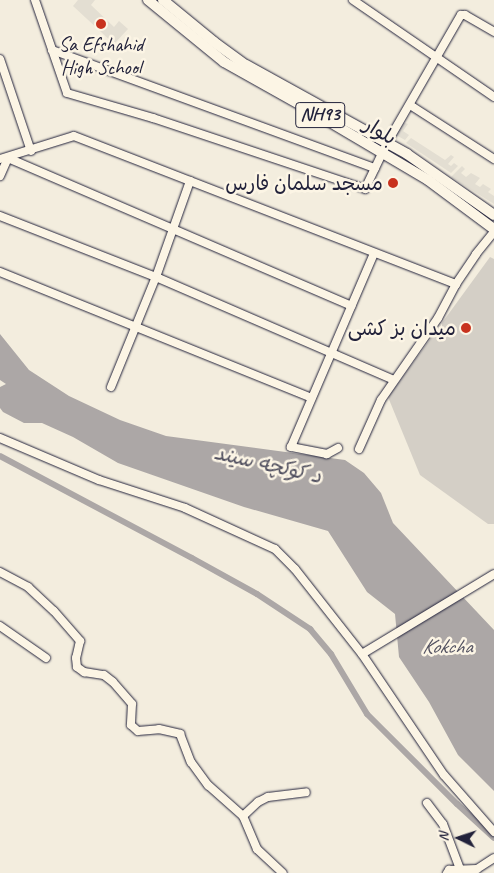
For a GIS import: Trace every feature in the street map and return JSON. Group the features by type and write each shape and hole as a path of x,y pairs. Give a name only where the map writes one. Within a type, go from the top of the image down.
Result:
{"main road":[{"name":"بلوار","path":"148,0 224,62 446,180 494,215"},
{"name":"بلوار","path":"163,0 214,42 246,65 384,148 494,230"}],"street":[{"path":"35,0 67,93 153,118 365,189 384,148 461,15 465,15 494,32"},
{"path":"353,0 494,97"},
{"path":"52,50 375,168"},
{"path":"0,59 31,151"},
{"path":"410,104 494,159"},
{"path":"4,158 74,136 456,284"},
{"path":"0,176 4,158"},
{"path":"4,158 174,228 352,306"},
{"path":"111,387 156,277 190,181"},
{"path":"0,216 156,277 394,380"},
{"path":"359,450 381,400 438,318 456,284 494,230"},
{"path":"338,448 327,454 291,447 374,253"},
{"path":"0,272 312,398"},
{"path":"0,438 99,480 185,508 275,548 295,569 362,654 444,775 494,832"},
{"path":"0,572 28,587 54,611 80,641 76,658 77,667 84,672 104,675 114,682 132,704 131,725 138,731 159,729 180,734 191,762 208,785 243,816 257,849 283,873"},
{"path":"362,654 494,574"},
{"path":"0,626 46,658"},
{"path":"243,816 258,802 268,797 306,792"},
{"path":"427,803 443,824 460,869"},
{"path":"447,873 449,870 460,869 477,871 494,858"}],"shaded area":[{"name":"Sa Efshahid High School","path":"78,0 95,0 91,5 114,27 119,21 128,29 114,44 73,6"},
{"path":"403,122 408,124 403,131 409,135 405,140 394,134"},
{"path":"411,138 445,160 451,155 454,157 448,164 451,166 454,163 458,166 451,173 406,143"},
{"path":"462,166 465,169 461,173 466,177 471,173 480,178 475,184 480,187 483,184 491,189 488,192 494,196 494,204 451,177"},
{"name":"میدان بز کشی","path":"490,257 494,259 494,524 488,524 420,475 388,397"}],"water":[{"name":"Kokcha","path":"0,334 29,370 69,396 120,420 166,436 345,460 364,473 381,493 393,523 494,630 494,791 458,755 429,702 399,657 395,614 367,592 328,531 244,507 118,463 73,437 42,423 24,423 3,412 0,408 0,387 6,384 0,380"}],"waterway":[{"path":"0,456 257,594 310,629 331,654 367,714 457,804 494,838"}],"place":[{"name":"Sa Efshahid High School","path":"101,24"},
{"name":"مسجد سلمان فارس","path":"393,183"},
{"name":"میدان بز کشی","path":"466,328"}],"water label":[{"name":"د کوکچه سیند","path":"268,464"}]}
